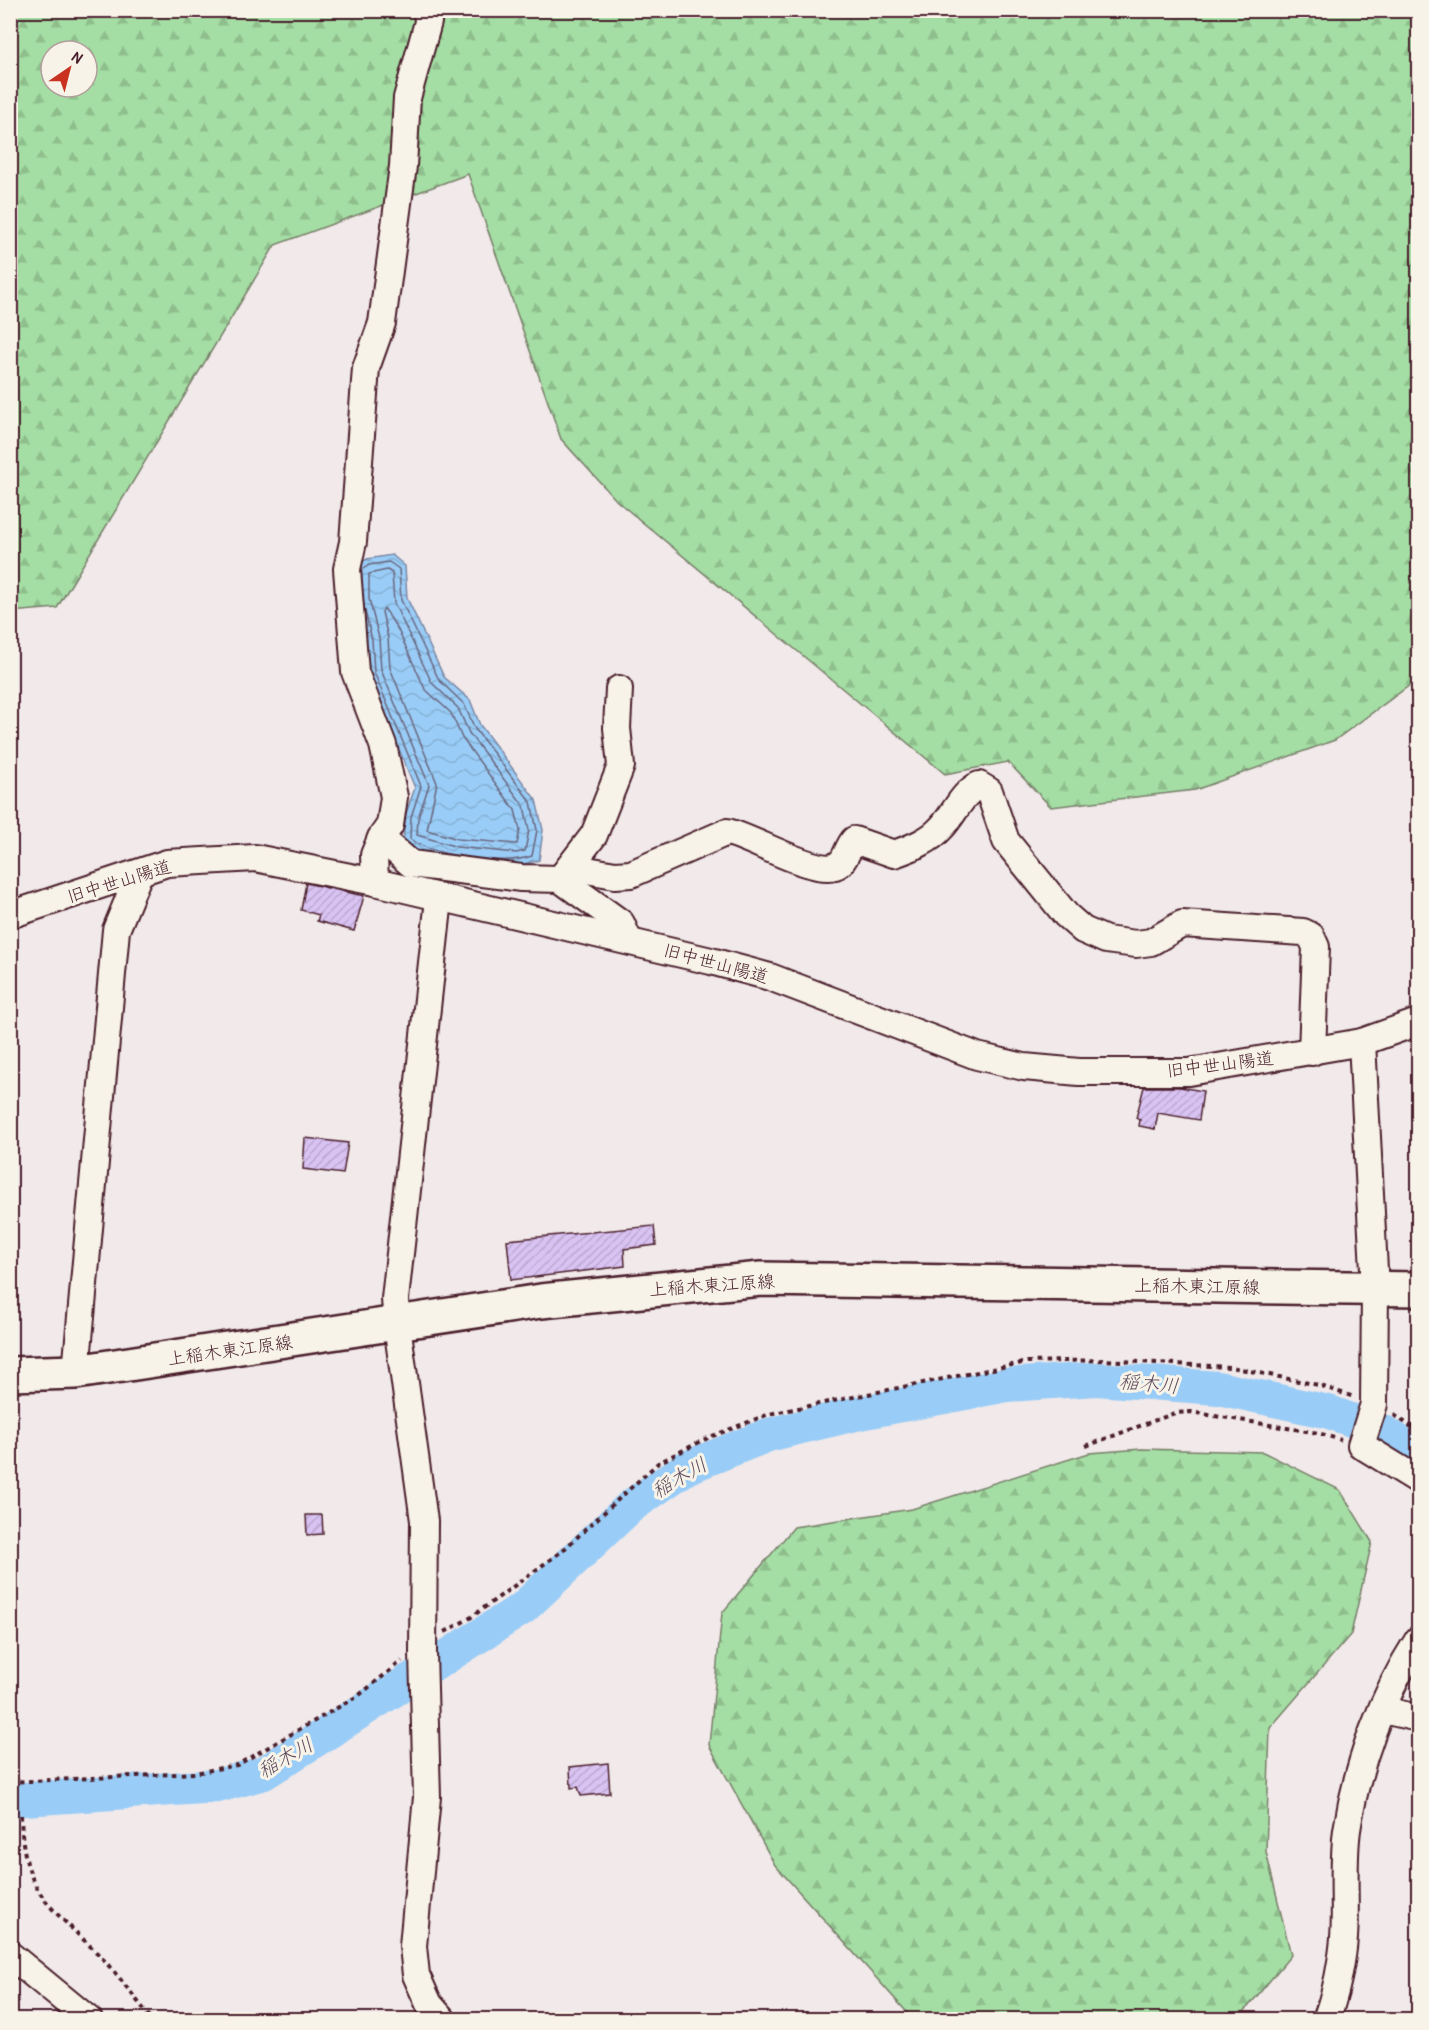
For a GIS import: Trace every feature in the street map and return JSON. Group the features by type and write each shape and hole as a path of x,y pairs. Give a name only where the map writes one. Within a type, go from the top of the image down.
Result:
{"main road":[{"name":"上稲木東江原線","path":"10,1374 76,1372 397,1325 541,1301 761,1279 1419,1289"}],"street":[{"path":"375,882 374,855 381,838 390,825 394,796 382,745 356,672 347,569 353,542 366,368 382,323 403,166 407,98 428,22 427,10"},
{"path":"565,873 594,835 621,766 617,728 619,688"},
{"path":"443,2019 429,2004 416,1975 413,1946 427,1797 423,1649 424,1521 395,1299 448,900 463,891 521,878 565,873 631,874 727,832 801,861 831,868 839,864 854,840 894,854 918,844 941,828 970,789 979,785 989,791 1006,841 1066,915 1083,930 1106,940 1136,944 1151,942 1182,924 1303,932 1311,936 1316,947 1311,1052"},
{"path":"381,838 411,864 521,878"},
{"name":"旧中世山陽道","path":"10,915 167,863 255,858 375,882 628,939 770,977 977,1056 1024,1067 1079,1071 1189,1072 1362,1042 1419,1022"},
{"path":"565,873 621,923 628,939"},
{"path":"76,1372 116,930 139,874"},
{"path":"1362,1042 1375,1289 1373,1406 1361,1443 1419,1480"},
{"path":"1326,2019 1342,1961 1347,1832 1358,1779 1400,1668 1419,1640"},
{"path":"1383,1710 1419,1718"},
{"path":"10,1954 89,2019"}],"path":[{"path":"10,1782 195,1773 237,1765 358,1696 470,1618 562,1551 658,1463 710,1437 769,1414 1027,1362 1104,1360 1231,1367 1318,1385 1373,1406 1419,1431"},
{"path":"1086,1446 1175,1413 1191,1412 1318,1433 1361,1443"},
{"path":"21,1815 22,1849 28,1872 43,1899 62,1922 100,1957 152,2019"}],"green space":[{"path":"11,11 1418,11 1418,679 1335,740 1195,790 1051,807 1008,762 945,774 617,501 561,439 468,174 275,245 57,608 11,612"},
{"path":"1142,1449 1263,1452 1340,1490 1372,1542 1351,1634 1270,1728 1266,1852 1291,1955 1238,2019 913,2019 775,1865 709,1745 722,1613 794,1527 912,1509 1089,1453"}],"water":[{"path":"392,555 405,566 407,598 444,677 470,700 480,725 536,800 543,830 539,860 507,865 469,864 432,856 403,842 405,816 415,788 368,674 366,641 356,600 355,566 367,559"}],"building":[{"path":"306,883 364,896 354,931 317,921 319,915 301,910"},
{"path":"1144,1087 1180,1087 1203,1091 1199,1120 1158,1113 1155,1129 1139,1126 1140,1120 1136,1118"},
{"path":"305,1138 348,1143 343,1174 303,1169"},
{"path":"654,1226 656,1245 624,1249 625,1266 511,1280 507,1240"},
{"path":"306,1515 322,1515 323,1534 307,1535"},
{"path":"608,1763 610,1793 581,1796 578,1787 571,1788 570,1767"}],"waterway":[{"name":"稲木川","path":"10,1800 217,1786 264,1773 523,1608 631,1506 686,1468 768,1435 860,1413 1007,1385 1096,1379 1218,1388 1329,1412 1382,1431 1418,1453"}]}
